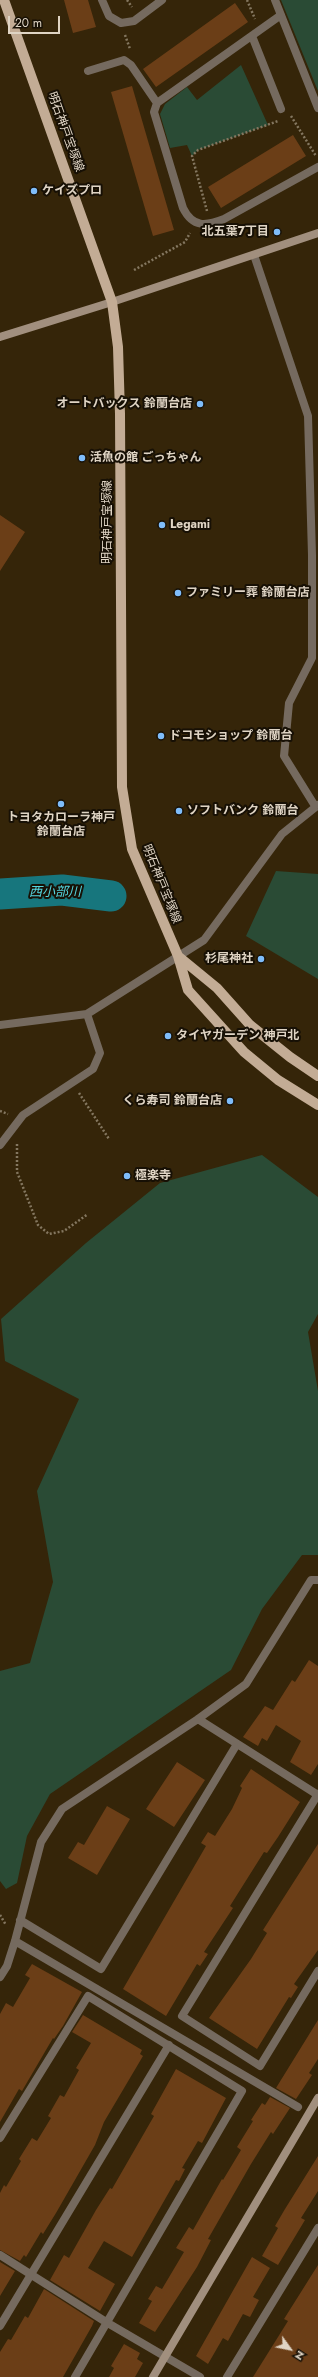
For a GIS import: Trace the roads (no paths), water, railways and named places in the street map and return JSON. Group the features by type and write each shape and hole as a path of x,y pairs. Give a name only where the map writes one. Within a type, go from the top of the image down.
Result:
{"main road":[{"name":"明石神戸宝塚線","path":"4,0 112,302 118,348 120,414 122,787 132,850 178,956 188,990 244,1052 278,1080 318,1105"},
{"name":"明石神戸宝塚線","path":"178,956 217,988 250,1025 290,1057 318,1076"}],"street":[{"path":"102,0 109,16 121,23 134,21 162,0"},
{"path":"275,0 318,108"},
{"path":"281,15 157,103 154,112 183,208 187,216 196,224 211,224 224,219 318,167"},
{"path":"252,36 281,109"},
{"path":"88,71 124,60 131,65 157,103"},
{"path":"0,337 112,302 318,233"},
{"path":"0,1026 87,1014 204,940 282,834 317,806 284,756 289,703 312,658 315,555 308,416 254,255"},
{"path":"0,1145 23,1115 93,1069 100,1053 87,1014"},
{"path":"0,1977 7,1966 15,1941 41,1842 62,1809 198,1719 246,1684 311,1580 318,1580"},
{"path":"198,1719 318,1794 182,2016 260,2066 318,1971"},
{"path":"20,1920 101,1969 237,1744"},
{"path":"15,1941 298,2106"},
{"path":"0,2138 88,1996 242,2091 75,2377"},
{"path":"0,2326 169,2045"},
{"path":"153,2377 318,2098"},
{"path":"227,2377 318,2228"},
{"path":"0,2255 106,2322 200,2377"}],"waterway":[{"name":"西小部川","path":"0,894 62,890 111,896"}],"place":[{"name":"ケイズプロ","path":"34,191"},
{"name":"北五葉7丁目","path":"277,232"},
{"name":"オートバックス 鈴蘭台店","path":"200,404"},
{"name":"活魚の館 ごっちゃん","path":"82,458"},
{"name":"Legami","path":"162,525"},
{"name":"ファミリー葬 鈴蘭台店","path":"178,593"},
{"name":"ドコモショップ 鈴蘭台","path":"161,736"},
{"name":"トヨタカローラ神戸 鈴蘭台店","path":"61,804"},
{"name":"ソフトバンク 鈴蘭台","path":"179,811"},
{"name":"杉尾神社","path":"261,959"},
{"name":"タイヤガーデン 神戸北","path":"168,1036"},
{"name":"くら寿司 鈴蘭台店","path":"230,1101"},
{"name":"極楽寺","path":"127,1176"}]}
